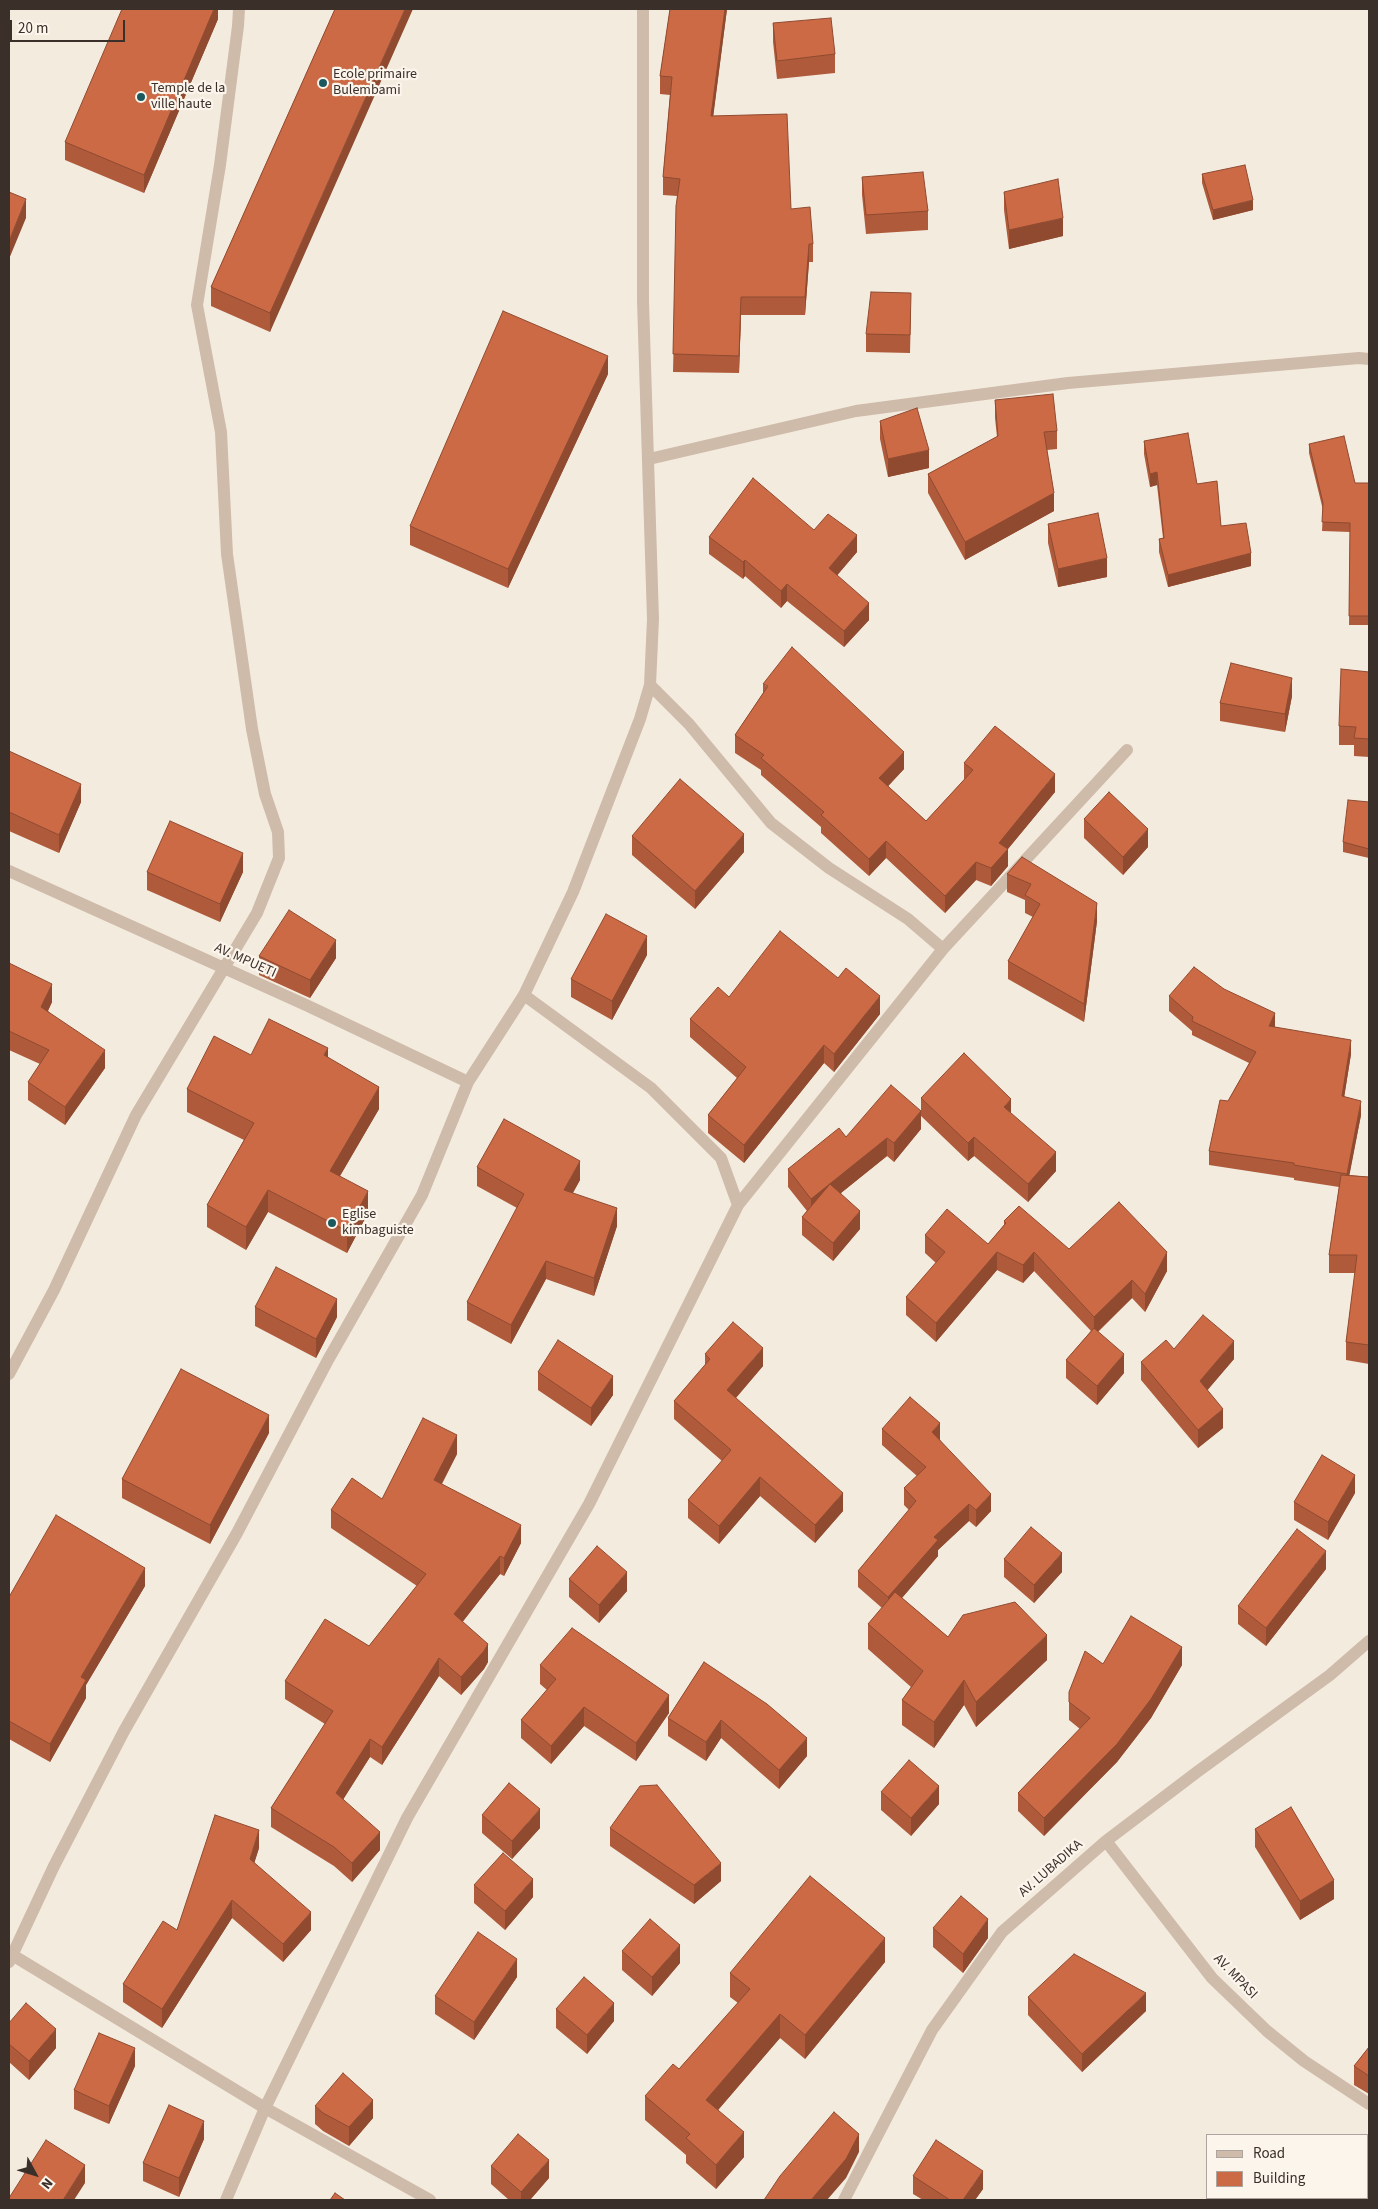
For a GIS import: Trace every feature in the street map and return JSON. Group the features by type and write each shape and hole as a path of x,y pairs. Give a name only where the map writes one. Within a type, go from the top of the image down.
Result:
{"street":[{"path":"9,1374 54,1290 136,1115 256,913 279,858 278,832 265,794 252,728 227,554 221,432 196,305 220,165 239,9"},
{"path":"430,2200 265,2108 10,1957 54,1866 124,1731 237,1533 328,1360 422,1195 468,1082 524,995 573,892 640,719 650,685 653,619 643,301 643,9"},
{"path":"649,459 856,411 1068,383 1359,358 1369,359"},
{"path":"650,685 689,724 772,823 829,868 908,919 943,949"},
{"path":"226,2200 265,2108 407,1818 589,1504 738,1205 943,949 1127,750"},
{"name":"AV. MPUETI","path":"9,871 306,1005 468,1082"},
{"path":"524,995 651,1088 721,1158 738,1205"},
{"name":"AV. LUBADIKA","path":"844,2200 932,2030 1002,1932 1106,1841 1330,1675 1369,1641"},
{"name":"AV. MPASI","path":"1106,1841 1212,1978 1267,2031 1304,2061 1369,2104"}],"building":[{"path":"122,9 214,9 144,175 65,142"},
{"path":"335,9 405,9 270,313 211,287"},
{"path":"670,9 725,9 711,116 787,114 791,209 810,207 813,244 809,244 805,297 741,297 739,356 673,354 676,206 680,179 663,177 672,77 660,76"},
{"path":"831,18 835,54 777,61 773,23"},
{"path":"1245,165 1253,200 1213,210 1202,174"},
{"path":"923,172 928,211 866,215 862,177"},
{"path":"1058,179 1063,218 1009,230 1004,192"},
{"path":"9,192 26,199 9,241"},
{"path":"871,292 911,293 910,335 866,334"},
{"path":"503,311 608,356 508,569 410,526"},
{"path":"1053,394 1057,431 1044,432 1054,493 965,542 928,474 998,436 995,400"},
{"path":"917,408 929,450 888,459 880,421"},
{"path":"1188,433 1197,484 1217,481 1221,526 1246,523 1251,553 1168,575 1159,539 1164,538 1157,472 1150,474 1144,441"},
{"path":"1344,436 1355,483 1369,483 1369,616 1349,616 1350,523 1322,522 1323,503 1309,444"},
{"path":"753,478 814,530 828,514 857,535 829,568 869,603 844,631 787,584 781,591 745,560 743,562 709,537"},
{"path":"1098,513 1107,558 1058,569 1048,524"},
{"path":"792,647 904,752 879,778 926,821 973,770 964,763 995,726 1055,774 999,843 1008,849 991,868 976,862 945,896 886,841 869,859 821,815 824,812 761,758 764,755 735,735 768,686 763,684"},
{"path":"1231,663 1292,678 1285,714 1220,703"},
{"path":"1341,669 1369,672 1369,739 1354,738 1356,727 1339,726"},
{"path":"9,751 81,784 59,835 9,812"},
{"path":"680,779 744,834 695,891 632,836"},
{"path":"1109,792 1148,829 1123,857 1084,819"},
{"path":"1348,800 1369,802 1369,849 1343,842"},
{"path":"170,821 243,853 220,904 147,872"},
{"path":"1022,857 1097,903 1084,1004 1008,961 1040,904 1025,895 1031,884 1007,874"},
{"path":"289,910 336,940 310,980 259,956"},
{"path":"606,914 647,936 612,1001 571,979"},
{"path":"780,931 838,978 846,968 880,996 834,1054 824,1045 744,1145 708,1115 746,1067 690,1019 718,987 729,997"},
{"path":"9,963 52,984 41,1007 105,1050 65,1107 28,1082 49,1050 9,1031"},
{"path":"1194,967 1224,989 1275,1013 1269,1026 1351,1040 1342,1096 1361,1101 1347,1174 1294,1165 1294,1163 1209,1151 1220,1100 1228,1101 1256,1052 1192,1021 1193,1017 1169,996"},
{"path":"269,1019 328,1048 324,1055 379,1087 330,1171 368,1191 347,1231 268,1190 246,1227 207,1205 254,1123 187,1089 214,1036 251,1055"},
{"path":"964,1053 1011,1099 1004,1107 1056,1152 1028,1184 974,1137 968,1143 921,1098"},
{"path":"891,1085 921,1111 894,1143 887,1138 811,1199 788,1169 839,1128 846,1137"},
{"path":"504,1119 580,1161 564,1190 617,1208 594,1278 546,1261 511,1325 467,1302 524,1194 477,1167"},
{"path":"1341,1175 1369,1177 1369,1345 1346,1342 1357,1255 1329,1255"},
{"path":"830,1184 860,1211 833,1243 802,1217"},
{"path":"1119,1202 1167,1252 1145,1294 1132,1280 1094,1317 1034,1252 1023,1265 997,1252 936,1323 906,1297 945,1252 925,1235 947,1209 988,1244 1006,1223 1004,1221 1019,1206 1069,1249"},
{"path":"276,1267 337,1299 316,1339 255,1307"},
{"path":"1203,1315 1234,1341 1200,1381 1223,1409 1198,1430 1141,1362 1166,1340 1174,1349"},
{"path":"733,1322 763,1348 727,1390 843,1493 815,1525 760,1477 719,1526 688,1500 731,1450 674,1401 710,1359 705,1354"},
{"path":"1094,1328 1124,1354 1097,1386 1066,1360"},
{"path":"558,1340 613,1376 591,1408 538,1372"},
{"path":"181,1369 269,1415 210,1525 122,1479"},
{"path":"910,1397 940,1423 932,1432 991,1494 976,1510 969,1504 934,1537 938,1540 888,1597 858,1571 916,1501 904,1488 926,1467 882,1429"},
{"path":"423,1418 457,1435 434,1480 521,1525 504,1558 500,1556 454,1614 488,1644 484,1651 461,1677 439,1658 382,1747 370,1739 336,1793 380,1832 352,1863 334,1847 271,1808 333,1711 285,1681 325,1619 369,1646 426,1574 331,1510 352,1478 382,1499"},
{"path":"1322,1455 1355,1475 1328,1522 1294,1502"},
{"path":"56,1515 145,1568 81,1677 86,1680 50,1744 9,1721 9,1597"},
{"path":"1031,1527 1062,1553 1034,1585 1004,1559"},
{"path":"1297,1529 1326,1551 1266,1628 1238,1606"},
{"path":"597,1546 627,1572 599,1605 569,1579"},
{"path":"895,1592 948,1637 963,1615 1015,1602 1047,1635 976,1702 964,1680 934,1722 902,1700 923,1671 868,1624"},
{"path":"1131,1616 1182,1647 1151,1699 1117,1744 1044,1818 1018,1793 1090,1718 1069,1702 1069,1692 1085,1651 1103,1664"},
{"path":"572,1628 669,1695 636,1743 584,1707 551,1746 521,1720 556,1679 540,1665"},
{"path":"704,1662 767,1704 807,1738 779,1770 721,1720 706,1742 668,1718"},
{"path":"909,1760 939,1786 911,1818 881,1792"},
{"path":"509,1783 540,1809 512,1841 482,1815"},
{"path":"657,1785 721,1863 694,1885 610,1828 640,1786"},
{"path":"1291,1807 1334,1880 1300,1901 1255,1829"},
{"path":"215,1815 259,1830 250,1859 311,1912 283,1944 232,1900 162,2009 123,1984 163,1921 177,1930"},
{"path":"503,1853 533,1879 505,1911 474,1885"},
{"path":"810,1876 885,1938 805,2035 780,2014 706,2100 744,2132 716,2165 686,2138 690,2134 645,2096 673,2064 679,2069 750,1989 730,1973"},
{"path":"961,1896 988,1919 963,1954 933,1928"},
{"path":"650,1919 680,1945 652,1977 622,1951"},
{"path":"478,1932 517,1959 474,2022 435,1996"},
{"path":"1074,1954 1146,1993 1082,2054 1028,1997"},
{"path":"584,1977 614,2003 587,2035 556,2009"},
{"path":"26,2003 56,2029 29,2061 9,2044 9,2023"},
{"path":"99,2033 135,2048 109,2106 74,2090"},
{"path":"1369,2047 1369,2076 1354,2066"},
{"path":"343,2073 373,2100 349,2127 323,2113 315,2106"},
{"path":"169,2105 204,2121 179,2178 143,2163"},
{"path":"834,2112 859,2134 846,2159 811,2200 764,2200 780,2176"},
{"path":"518,2134 549,2160 521,2192 491,2166"},
{"path":"46,2140 85,2165 63,2200 9,2200 9,2198"},
{"path":"936,2140 983,2171 963,2200 950,2200 913,2176"},
{"path":"335,2193 345,2200 330,2200"},
{"path":"1308,2199 1344,2199 1344,2200"}],"place":[{"name":"Ecole primaire Bulembami","path":"323,83"},
{"name":"Temple de la ville haute","path":"141,97"},
{"name":"Eglise kimbaguiste","path":"332,1223"}]}
